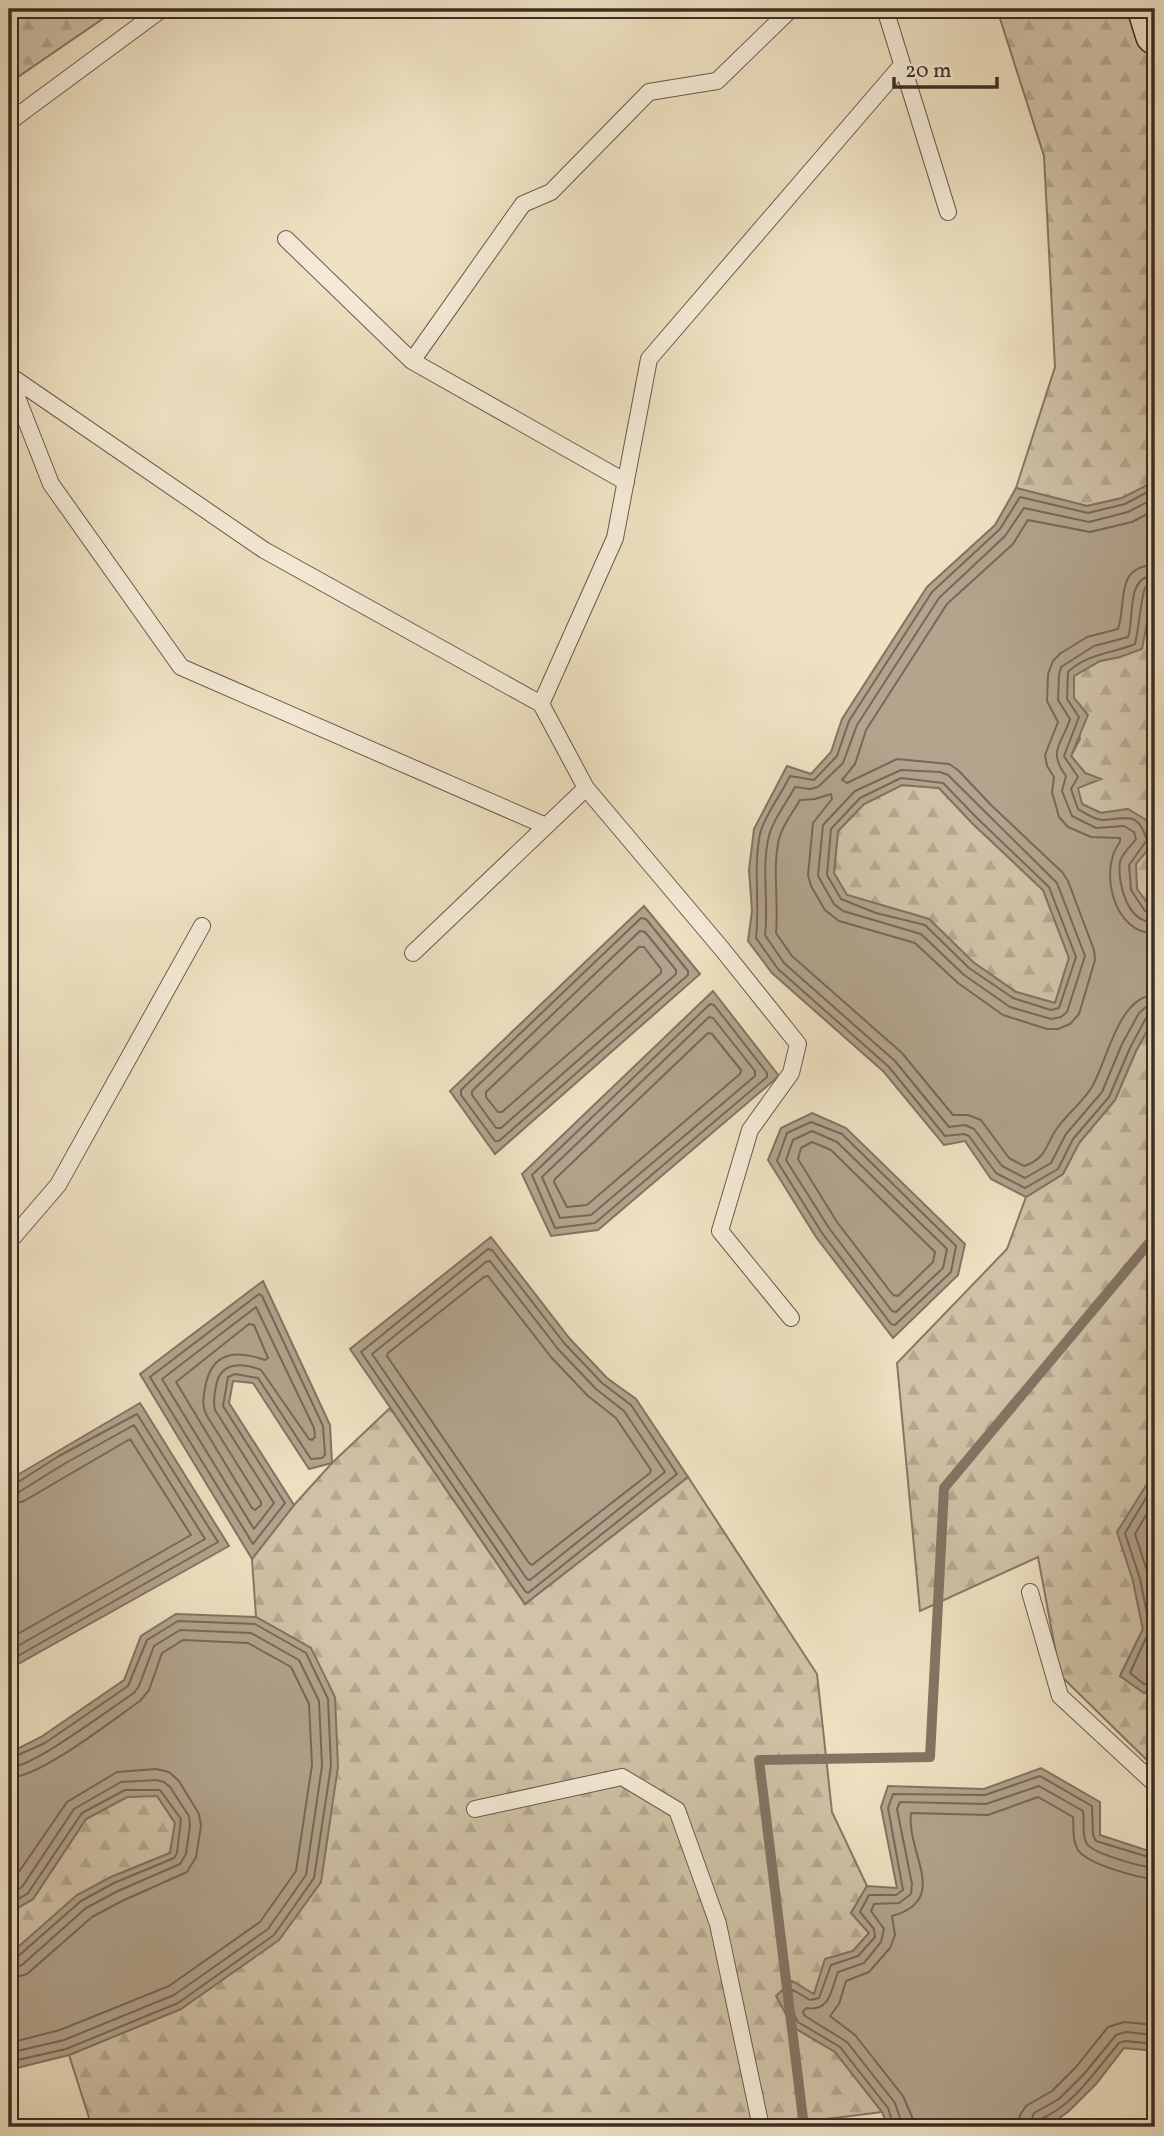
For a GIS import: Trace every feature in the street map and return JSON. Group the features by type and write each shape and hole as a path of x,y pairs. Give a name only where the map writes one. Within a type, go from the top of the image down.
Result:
{"highway":[{"path":"1147,9 1155,35"}],"lane":[{"path":"9,122 162,9"},
{"path":"412,361 523,204 551,192 649,92 717,81 791,9"},
{"path":"884,9 947,212"},
{"path":"541,704 615,538 649,359 902,65"},
{"path":"286,239 412,361 626,482"},
{"path":"9,376 264,550 541,704 586,788 798,1044 791,1073 750,1130 720,1231 791,1318"},
{"path":"9,376 51,484 181,667 546,826"},
{"path":"413,953 586,788"},
{"path":"9,1242 58,1185 202,926"},
{"path":"1030,1592 1060,1696 1155,1784"},
{"path":"475,1809 622,1777 677,1810 718,1924 761,2127"}],"green space":[{"path":"9,9 117,9 9,83"},
{"path":"997,9 1155,9 1155,482 1123,498 1087,506 1016,488 1055,367 1044,156"},
{"path":"1155,590 1155,906 1150,907 1137,889 1128,809 1101,813 1082,804 1077,788 1100,779 1085,773 1071,756 1080,739 1073,698 1074,676 1100,661 1120,657 1148,618 1149,593"},
{"path":"902,785 939,788 1043,890 1069,958 1055,1003 1016,992 973,962 929,919 847,895 834,874 838,831 864,804"},
{"path":"1155,1016 1155,1471 1133,1581 1143,1629 1120,1676 1144,1693 1155,1688 1155,1768 1060,1675 1038,1557 920,1611 897,1363 1007,1249 1026,1197 1063,1174 1079,1143 1115,1100 1136,1051"},
{"path":"390,1408 525,1604 688,1477 817,1674 832,1812 867,1886 851,1913 869,1933 853,1951 825,1959 814,1995 793,2027 835,2052 882,2112 763,2127 92,2127 69,2055 181,2009 311,1648 256,1617 252,1559 294,1505 332,1463"},
{"path":"157,1795 175,1823 170,1853 111,1877 9,1955 9,1913 33,1899 86,1819 127,1797"}],"water":[{"path":"1155,482 1155,590 1149,593 1148,618 1142,649 1100,661 1074,676 1074,698 1088,715 1071,756 1085,773 1101,779 1078,788 1082,804 1101,813 1128,809 1146,820 1155,841 1136,864 1137,889 1150,907 1155,906 1155,1016 1136,1051 1115,1100 1079,1143 1063,1174 1026,1197 991,1179 965,1141 944,1145 884,1072 772,973 748,941 752,911 749,870 754,829 787,766 811,774 831,752 842,719 927,587 995,525 1016,488 1087,506 1122,498","holes":["902,785 939,788 1043,890 1069,958 1055,1003 1016,992 973,962 929,919 847,895 834,873 838,831 864,804"]},
{"path":"644,906 700,974 495,1154 450,1091"},
{"path":"713,991 779,1076 598,1230 551,1236 522,1174"},
{"path":"812,1113 846,1128 965,1244 958,1275 893,1338 816,1237 768,1160 781,1128"},
{"path":"491,1237 570,1339 607,1378 636,1399 688,1477 525,1604 350,1349"},
{"path":"263,1281 330,1425 332,1463 309,1469 253,1383 233,1381 229,1403 294,1505 252,1559 140,1374"},
{"path":"140,1403 229,1546 9,1669 9,1480"},
{"path":"1155,1471 1155,1688 1144,1693 1120,1676 1143,1629 1133,1581 1117,1532"},
{"path":"176,1614 256,1617 311,1648 335,1697 338,1767 321,1882 279,1940 181,2009 69,2055 9,2070 9,1955 77,1895 111,1877 170,1853 175,1823 157,1796 127,1797 86,1819 33,1899 9,1913 9,1753 41,1737 124,1680 141,1636"},
{"path":"1041,1768 1100,1802 1100,1835 1155,1853 1155,2051 1124,2048 1096,2084 1054,2122 1032,2127 888,2127 882,2112 835,2052 793,2027 776,1996 792,1981 814,1994 825,1959 853,1951 869,1933 851,1913 867,1886 897,1888 881,1807 888,1786 984,1789"}],"waterway":[{"path":"804,2127 759,1760 930,1757 944,1488 1155,1236"}]}
